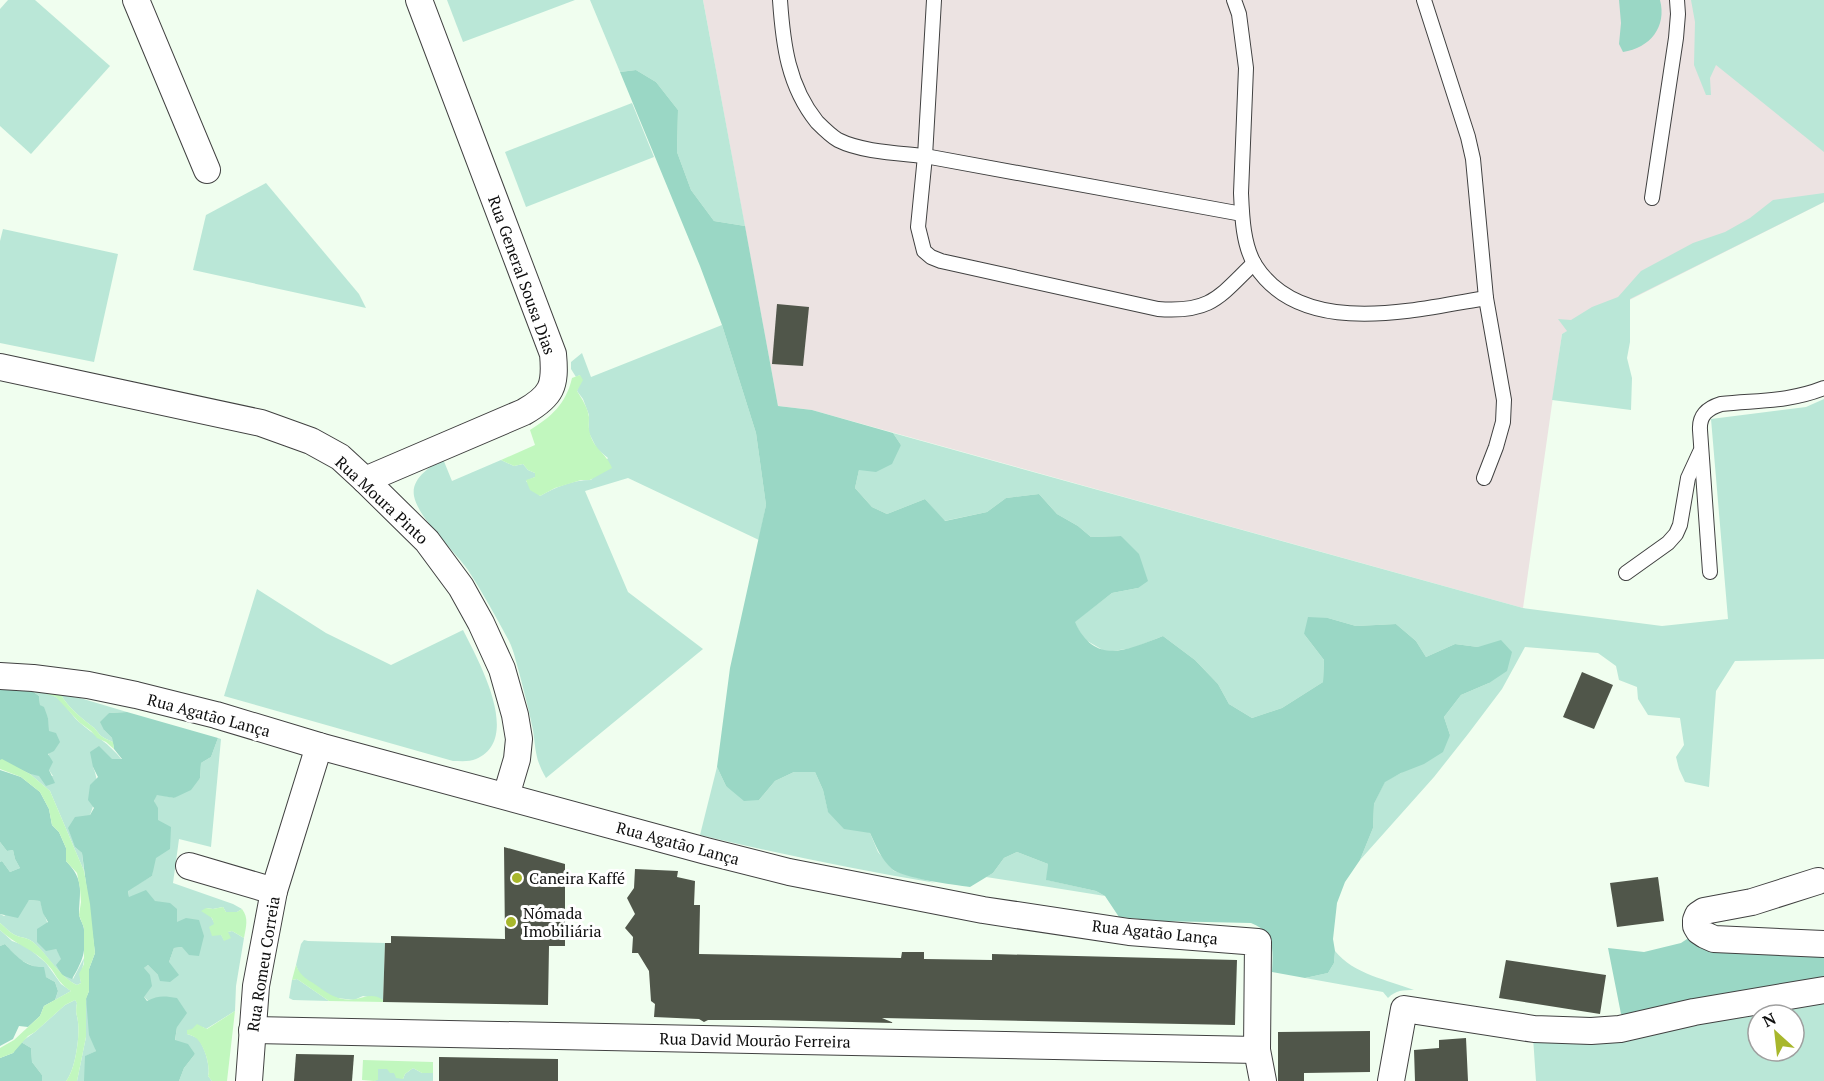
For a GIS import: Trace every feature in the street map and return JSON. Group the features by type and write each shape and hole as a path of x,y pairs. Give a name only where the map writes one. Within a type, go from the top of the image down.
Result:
{"street":[{"path":"136,0 207,170"},
{"name":"Rua General Sousa Dias","path":"365,480 524,412 540,403 551,389 555,374 553,354 419,0"},
{"name":"Rua Moura Pinto","path":"0,367 261,423 311,441 340,458 427,541 445,562 481,623 502,669 519,739 517,759 506,796"},
{"name":"Rua Agatão Lança","path":"0,676 88,685 136,695 789,872 983,910 1129,932 1258,942 1257,1050"},
{"name":"Rua Romeu Correia","path":"249,1081 256,987 274,891 320,746"},
{"path":"189,866 274,891"},
{"path":"1818,881 1752,902 1704,911 1698,915 1696,926 1705,935 1724,940 1824,944"},
{"path":"1391,1081 1404,1009 1534,1029 1591,1031 1620,1029 1694,1012 1824,990"},
{"name":"Rua David Mourão Ferreira","path":"252,1030 1257,1050"},
{"path":"1257,1050 1263,1081"}],"lane":[{"path":"780,0 782,34 792,77 810,113 837,140 858,147 925,156 1242,214"},
{"path":"934,0 925,156 918,227 924,250 931,257 1158,309 1176,310 1194,309 1210,303 1254,263"},
{"path":"1234,0 1239,14 1246,68 1242,214 1247,243 1254,263 1267,280 1291,298 1316,308 1349,314 1396,312 1486,298"},
{"path":"1424,0 1473,159 1486,298 1504,400 1503,422 1484,478"},
{"path":"1652,198 1676,39 1677,0"},
{"path":"1710,572 1701,450 1700,423 1702,417 1712,407 1732,403 1791,399 1824,388"},
{"path":"1626,573 1668,543 1676,534 1680,525 1688,478 1701,450"}],"shaded area":[{"path":"8,0 35,0 110,66 31,154 0,126 0,9"},
{"path":"447,0 575,0 463,42"},
{"path":"590,0 703,0 745,226 714,221 691,190 677,152 678,110 656,82 636,70 620,72"},
{"path":"703,0 1824,0 1824,202 1562,334 1523,608 812,410 778,406"},
{"path":"1619,0 1660,0 1662,10 1654,35 1641,46 1623,52 1619,44 1621,23"},
{"path":"1691,0 1824,0 1824,152 1716,65 1710,78 1711,95 1706,95 1694,65 1695,22"},
{"path":"636,70 656,82 678,110 677,152 691,190 714,221 745,226 778,406 812,410 893,433 901,445 892,464 876,472 859,470 855,488 872,507 887,514 925,499 945,521 987,512 1006,498 1039,494 1057,514 1078,526 1091,537 1121,536 1139,554 1148,581 1138,588 1112,593 1075,622 1083,636 1092,645 1113,651 1137,646 1163,636 1195,660 1218,684 1229,704 1252,718 1282,708 1323,682 1324,660 1304,634 1308,617 1328,618 1356,626 1396,624 1416,641 1426,657 1455,644 1478,647 1501,640 1512,652 1507,671 1489,683 1461,695 1444,717 1450,735 1443,752 1424,764 1385,782 1374,804 1373,828 1360,860 1345,882 1337,903 1333,939 1334,963 1328,973 1305,978 1272,972 1271,942 1265,931 1251,923 1159,921 1119,917 1105,896 1096,891 1046,880 1048,864 1017,852 1004,858 993,873 970,887 929,881 898,872 885,861 870,833 844,829 828,812 823,790 815,772 794,772 775,781 759,800 744,801 726,786 717,767 730,668 766,505 756,433 722,325 620,72"},
{"path":"632,103 654,157 526,207 505,152"},
{"path":"266,183 359,294 366,308 193,270 206,215"},
{"path":"1824,193 1824,202 1630,299 1630,342 1627,358 1632,378 1631,410 1552,400 1562,334 1567,331 1558,319 1571,320 1592,307 1618,297 1641,271 1693,243 1725,232 1750,218 1773,200"},
{"path":"3,229 118,254 94,362 0,343 0,241"},
{"path":"722,325 756,433 766,505 759,540 628,478 585,491 628,592 703,649 546,778 538,760 528,708 511,645 468,570 422,514 414,496 415,484 422,474 443,459 452,481 501,460 514,466 523,464 535,473 535,477 526,481 540,496 564,485 591,480 608,458 597,449 589,433 589,415 577,391 580,375 576,377 571,369 571,362 582,353 591,377"},
{"path":"1824,399 1824,659 1735,661 1716,691 1709,787 1685,782 1679,769 1676,757 1684,745 1680,718 1648,715 1638,699 1637,687 1619,680 1616,666 1598,653 1525,647 1502,689 1468,734 1434,777 1360,860 1373,828 1374,804 1385,781 1401,773 1450,735 1444,717 1461,695 1489,683 1478,647 1455,644 1426,657 1416,641 1396,624 1356,626 1328,618 1304,634 1324,660 1323,682 1282,708 1252,718 1229,704 1218,684 1195,660 1163,636 1133,648 1106,652 1084,639 1074,622 1112,593 1138,588 1121,536 1091,537 1078,526 1057,514 1039,494 1006,498 987,512 944,521 925,499 887,514 872,507 855,488 859,470 901,445 893,433 1523,608 1662,626 1728,619 1711,419 1806,407"},
{"path":"257,589 326,633 391,665 463,630 493,698 496,735 490,749 474,760 453,761 224,696"},
{"path":"0,688 32,691 39,696 40,705 44,707 48,718 49,731 56,733 60,742 54,751 48,754 53,762 49,770 55,783 46,786 39,776 0,760"},
{"path":"32,691 56,697 79,722 107,744 122,760 112,759 93,767 97,787 93,808 75,847 82,853 84,871 50,791 30,774 53,776 49,770 48,718 40,705 39,696"},
{"path":"61,695 80,698 127,712 109,713 104,730 113,742 100,735 71,708"},
{"path":"127,712 218,738 211,757 201,763 200,778 191,790 174,798 157,795 154,801 158,808 158,820 171,827 170,849 156,858 152,876 128,891 129,897 146,890 155,901 170,903 177,909 177,922 186,918 199,920 204,936 199,956 189,955 182,947 174,948 169,962 179,975 170,982 160,981 158,975 148,965 144,968 150,975 152,986 144,997 147,1001 162,996 177,998 187,1013 177,1027 175,1040 188,1044 195,1054 184,1068 179,1081 84,1081 85,1056 96,1051 89,1035 86,998 89,991 89,969 95,953 82,853 75,847 68,828 75,817 90,815 94,808 88,800 90,785 98,777 90,752 99,746 112,759 122,759 114,749 112,738 100,722 109,713"},
{"path":"218,738 221,739 211,847 179,839 173,883 242,909 237,912 226,912 223,907 206,908 224,940 228,932 232,931 244,938 236,986 235,1011 206,1029 203,1027 187,1034 197,1038 202,1045 208,1062 208,1076 212,1081 179,1081 184,1068 195,1054 175,1041 177,1027 144,997 144,968 148,965 158,975 169,962 174,948 182,947 176,922 155,901 129,898 128,890 152,876 158,827 154,801 157,794 174,798 200,778 201,763 211,757"},
{"path":"717,767 726,786 759,800 775,781 794,772 815,772 823,790 828,811 870,833 878,852 894,871 936,883 759,849 700,835"},
{"path":"0,770 21,777 40,792 49,809 52,825 59,832 66,848 66,861 78,879 80,885 79,913 84,928 85,945 81,961 72,979 62,975 56,965 61,959 56,949 46,951 37,942 37,929 48,922 40,901 29,900 18,918 0,914 0,862 2,861 10,872 20,868 13,850 7,851 0,842"},
{"path":"0,842 7,851 13,850 20,868 10,872 2,861 0,862"},
{"path":"1017,852 1048,864 1047,880 1096,891 1105,896 986,877 993,873 1004,858"},
{"path":"29,900 40,901 56,949 73,979 84,958 81,983 77,985 70,981 33,942 13,934 0,923 0,914 4,916"},
{"path":"0,930 12,941 26,946 46,963 61,984 71,991 55,1000 58,991 55,982 35,967 18,959 5,944 0,946"},
{"path":"1693,935 1824,949 1824,981 1634,1018 1621,1014 1608,948 1644,952 1681,943"},
{"path":"304,940 385,943 383,1000 363,996 354,1000 337,998 328,995 304,978 296,965"},
{"path":"5,944 17,957 32,966 44,967 46,977 55,982 58,991 55,1000 44,1006 40,1016 28,1027 19,1026 13,1039 0,1046 0,946"},
{"path":"1335,951 1342,959 1361,971 1414,990 1400,991 1388,998 1383,992 1305,978 1328,973 1334,963"},
{"path":"297,979 329,1001 289,998 292,980"},
{"path":"86,998 96,1051 86,1056 85,1081 77,1081 86,1037"},
{"path":"75,1000 78,1036 72,1070 66,1081 42,1081 42,1075 32,1062 31,1048 21,1042 65,1005"},
{"path":"1824,1001 1824,1081 1536,1081 1533,1037 1688,1024 1746,1014 1746,1063 1806,1063 1806,1004"},
{"path":"21,1042 31,1048 32,1062 42,1075 42,1081 0,1081 0,1058 13,1053"},
{"path":"387,1068 403,1079 405,1074 413,1068 422,1073 433,1073 433,1081 374,1081 378,1079 378,1069"}],"sand":[{"path":"580,375 583,380 577,391 587,410 590,434 593,442 612,468 590,480 581,480 555,488 540,496 530,490 526,480 535,477 535,473 523,464 514,466 501,460 535,445 530,430 557,409 566,395 572,378"},
{"path":"44,693 61,695 71,708 100,735 113,742 114,749 79,722 56,697"},
{"path":"2,759 30,774 50,791 84,871 95,953 89,969 86,1037 77,1081 66,1081 72,1070 77,1045 77,1003 75,1000 65,1005 28,1036 13,1053 0,1058 0,1048 14,1040 40,1016 44,1006 71,991 62,984 41,958 0,930 0,923 13,934 33,942 64,976 77,985 81,983 79,974 84,964 84,928 79,915 81,902 77,873 66,861 66,848 59,832 52,825 49,809 40,792 21,777 0,769"},
{"path":"223,907 226,912 237,912 242,909 246,919 244,938 232,931 228,932 231,938 224,941 221,935 212,936 209,927 214,924 212,918 201,911 206,908"},
{"path":"296,965 304,977 334,996 350,1000 373,996 383,1002 329,1001 297,979 292,980"},
{"path":"235,1011 227,1081 212,1081 208,1076 208,1062 202,1045 195,1037 187,1034 187,1030 197,1024 207,1029"},
{"path":"363,1060 433,1062 433,1073 422,1073 413,1068 405,1074 403,1079 396,1078 394,1073 390,1073 387,1069 378,1069 378,1080 362,1080"}],"building":[{"path":"777,304 809,307 803,366 772,364"},
{"path":"1582,672 1613,685 1594,729 1563,717"},
{"path":"504,847 565,864 565,946 549,946 548,1005 383,1002 385,943 391,943 391,936 505,939"},
{"path":"635,869 678,871 677,877 695,881 694,905 700,905 699,954 901,958 902,952 924,952 924,959 992,960 992,954 1237,960 1235,1025 882,1018 894,1023 770,1020 708,1020 704,1022 699,1019 654,1017 655,1004 651,1001 649,971 638,953 632,953 633,937 625,928 635,914 627,898 634,888"},
{"path":"1658,877 1664,921 1617,927 1610,883"},
{"path":"1506,960 1606,975 1600,1014 1499,998"},
{"path":"1370,1031 1370,1072 1304,1073 1304,1081 1278,1081 1278,1032"},
{"path":"1466,1038 1468,1081 1415,1081 1414,1050 1439,1048 1439,1040"},
{"path":"296,1054 354,1055 352,1081 294,1081"},
{"path":"439,1057 558,1059 558,1081 439,1081"}],"place":[{"name":"Caneira Kaffé","path":"517,878"},
{"name":"Nómada Imobiliária","path":"511,922"}]}
